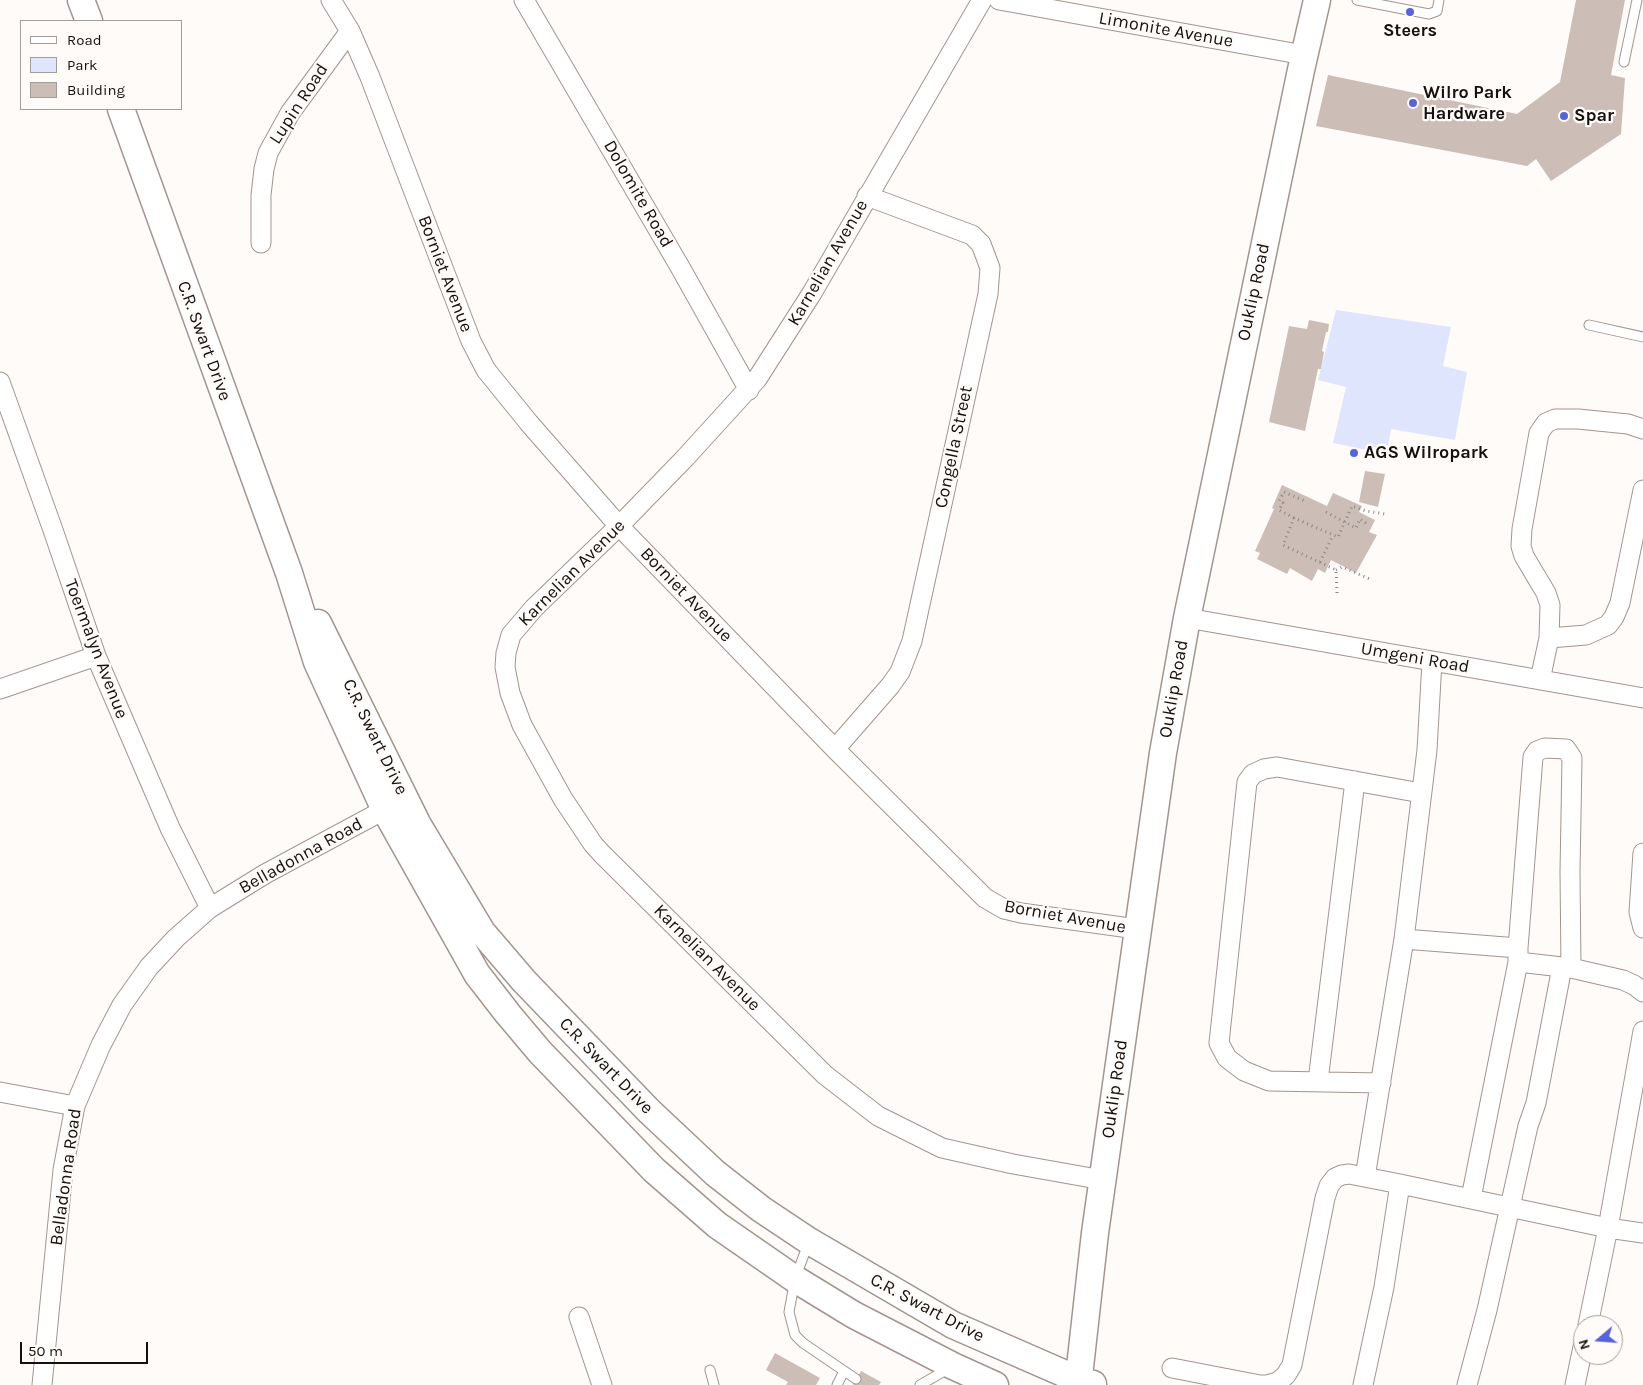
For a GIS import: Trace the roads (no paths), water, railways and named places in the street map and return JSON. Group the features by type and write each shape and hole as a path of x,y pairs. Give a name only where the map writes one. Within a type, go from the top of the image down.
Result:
{"main road":[{"path":"81,0 89,20"},
{"name":"Ouklip Road","path":"1084,1383 1103,1180 1163,753 1187,618 1317,0"},
{"name":"C.R. Swart Drive","path":"121,110 289,573 317,662 395,804 477,974 540,1052 654,1170 717,1225 795,1279 854,1315 953,1366 995,1385"},
{"name":"C.R. Swart Drive","path":"395,804 418,825 482,932 524,981 648,1111 715,1173 761,1209 809,1242 952,1325 1084,1383"}],"street":[{"name":"Borniet Avenue","path":"331,0 350,31 370,77 453,298 478,357 486,370 529,423 619,526 835,750 985,898 1004,909 1021,913 1137,929"},
{"name":"Dolomite Road","path":"524,0 749,390"},
{"name":"Karnelian Avenue","path":"982,0 812,294 764,370 749,390 619,526 534,608 511,634 505,666 510,693 522,725 563,799 594,844 826,1075 878,1116 942,1148 1013,1164 1103,1180"},
{"name":"Limonite Avenue","path":"999,0 1304,55"},
{"name":"Lupin Road","path":"261,243 261,195 268,153 290,113 350,31"},
{"name":"Congella Street","path":"835,750 900,672 912,641 988,294 990,268 981,244 972,235 867,196"},
{"name":"Toermalyn Avenue","path":"1,387 54,530 96,656 170,828 210,908"},
{"path":"1540,680 1549,638 1550,605 1546,593 1524,556 1522,546 1522,528 1539,433 1546,423 1555,419 1578,419 1628,424 1643,430"},
{"path":"1549,638 1586,635 1608,625 1614,617 1620,603 1643,490"},
{"name":"Umgeni Road","path":"1187,618 1643,698"},
{"path":"0,688 96,656"},
{"path":"1366,1177 1404,939 1427,750 1432,661"},
{"path":"1466,1385 1487,1310 1509,1206 1528,1126 1536,1103 1567,967 1573,763 1570,752 1560,747 1545,748 1538,751 1533,757 1518,955 1471,1198"},
{"path":"1381,1083 1269,1081 1244,1071 1227,1058 1219,1043 1219,1025 1247,782 1253,774 1264,769 1277,767 1422,793"},
{"path":"1318,1081 1355,781"},
{"name":"Belladonna Road","path":"42,1385 63,1170 75,1106 101,1045 122,1005 149,967 176,938 210,908 265,874 395,804"},
{"path":"1643,853 1639,912 1643,928"},
{"path":"1404,939 1518,955 1623,980 1643,992"},
{"path":"1590,1315 1608,1228 1643,1032"},
{"path":"0,1092 75,1106"},
{"path":"1172,1368 1260,1385 1278,1382 1286,1375 1292,1366 1325,1198 1329,1186 1335,1178 1342,1175 1349,1174 1366,1177 1608,1228 1643,1233"},
{"path":"1363,1385 1384,1287 1400,1184"},
{"path":"579,1316 602,1385"},
{"path":"1575,1385 1579,1365"}],"lane":[{"path":"1357,0 1429,14 1437,11 1439,0"},
{"path":"1624,62 1637,0"},
{"path":"1589,326 1643,337"},
{"path":"809,1242 795,1279 789,1312 795,1335 803,1343 856,1379"},
{"path":"920,1385 953,1366"},
{"path":"710,1370 714,1385"},
{"path":"837,1385 844,1371"}],"place":[{"name":"Steers","path":"1410,12"},
{"name":"Wilro Park Hardware","path":"1413,103"},
{"name":"Spar","path":"1564,116"},
{"name":"AGS Wilropark","path":"1354,453"}]}
